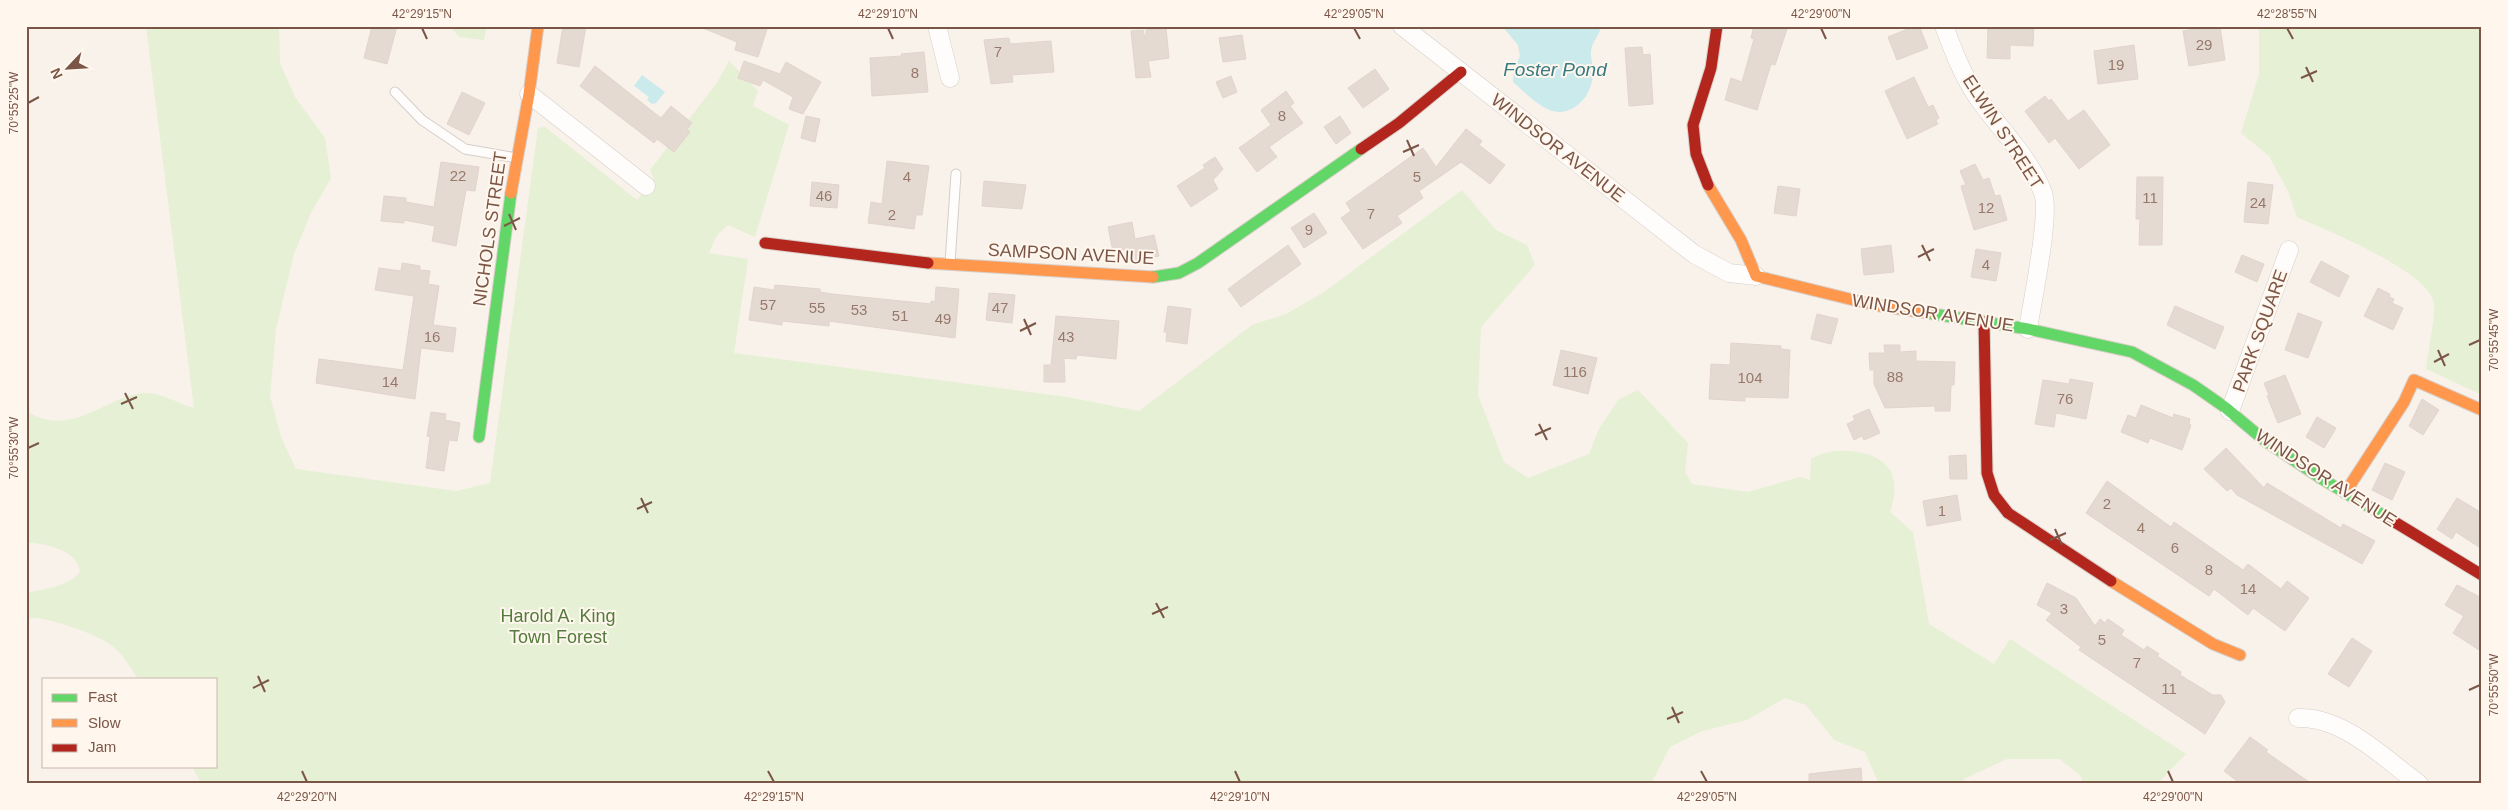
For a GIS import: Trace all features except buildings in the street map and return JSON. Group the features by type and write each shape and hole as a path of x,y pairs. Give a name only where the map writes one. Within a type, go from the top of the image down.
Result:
{"street":[{"name":"NICHOLS STREET","path":"479,438 506,223 529,94 538,26"},
{"path":"937,26 950,78"},
{"name":"WINDSOR AVENUE","path":"1402,26 1707,263 1734,274 1756,276 1874,306 2028,329 2132,352 2193,385 2230,411 2264,440 2345,493 2482,575"},
{"path":"1716,26 1711,69 1698,100 1694,121 1694,148 1716,200 1743,242 1756,276"},
{"name":"ELWIN STREET","path":"1944,26 1964,74 1976,94 2016,149 2044,194 2045,214 2028,329"},
{"name":"SAMPSON AVENUE","path":"765,243 950,266 1034,268 1160,277 1178,273 1198,263 1399,123 1462,72"},
{"path":"529,94 646,186"},
{"name":"PARK SQUARE","path":"2230,411 2289,250"},
{"path":"1984,322 1987,473 1994,495 2008,513 2164,615 2213,644 2240,655"},
{"path":"2345,493 2404,402 2414,380 2482,410"},
{"path":"2298,718 2311,717 2347,732 2419,784"}],"lane":[{"path":"395,92 422,120 465,149 518,158"},
{"path":"950,266 956,174"}],"green space":[{"name":"Harold A. King Town Forest","path":"146,26 279,26 280,63 295,97 325,138 331,178 311,213 294,254 276,329 270,396 281,437 296,469 456,491 490,483 538,128 545,127 637,200 654,179 650,170 716,84 729,61 758,91 753,106 789,125 755,237 728,225 717,235 709,253 748,259 734,353 1067,397 1139,411 1252,325 1286,314 1324,292 1462,190 1496,230 1527,245 1535,265 1481,327 1478,395 1504,462 1528,478 1589,454 1599,429 1618,400 1638,390 1688,443 1685,472 1692,484 1748,492 1800,477 1810,480 1811,459 1824,453 1849,451 1873,456 1889,468 1893,477 1894,499 1890,512 1913,532 1929,624 1994,664 2010,639 2186,754 2157,784 2084,784 2080,775 2059,759 2007,759 1964,779 1963,784 1879,784 1865,752 1834,740 1806,705 1785,698 1747,720 1702,731 1670,747 1651,784 201,784 193,768 218,768 218,678 137,678 119,652 104,641 56,622 44,619 26,619 26,593 62,584 80,572 78,564 67,553 50,546 26,542 26,411 43,419 59,421 74,419 116,401 146,393 152,393 194,408"},
{"path":"450,26 487,26 484,40 459,37"},
{"path":"2259,26 2482,26 2482,395 2426,369 2434,311 2434,304 2428,292 2415,279 2375,253 2297,217 2288,191 2269,156 2241,133 2259,74"}],"water":[{"name":"Foster Pond","path":"1502,26 1601,26 1591,51 1593,71 1591,84 1588,93 1582,101 1566,111 1550,110 1534,101 1513,82 1514,69 1520,56 1518,45"},
{"path":"642,75 665,92 656,103 652,104 647,100 649,97 634,86"}],"traffic: fast":[{"path":"1153,277 1179,273 1198,263 1361,149"},
{"path":"479,437 511,193"},
{"path":"1927,313 2028,329 2132,352 2193,385 2226,408 2264,440 2322,479 2388,518"}],"traffic: slow":[{"path":"511,193 529,94 538,26"},
{"path":"1708,185 1741,240 1756,276 1874,305 1927,313"},
{"path":"928,263 1153,277"},
{"path":"2345,493 2404,402 2414,380 2482,410"},
{"path":"2111,581 2213,644 2240,655"}],"traffic: jam":[{"path":"1708,185 1696,154 1693,125 1711,68 1717,26"},
{"path":"1361,149 1399,123 1461,72"},
{"path":"765,243 928,263"},
{"path":"1984,322 1987,473 1994,495 2008,513 2111,581"},
{"path":"2388,518 2482,575"}]}
